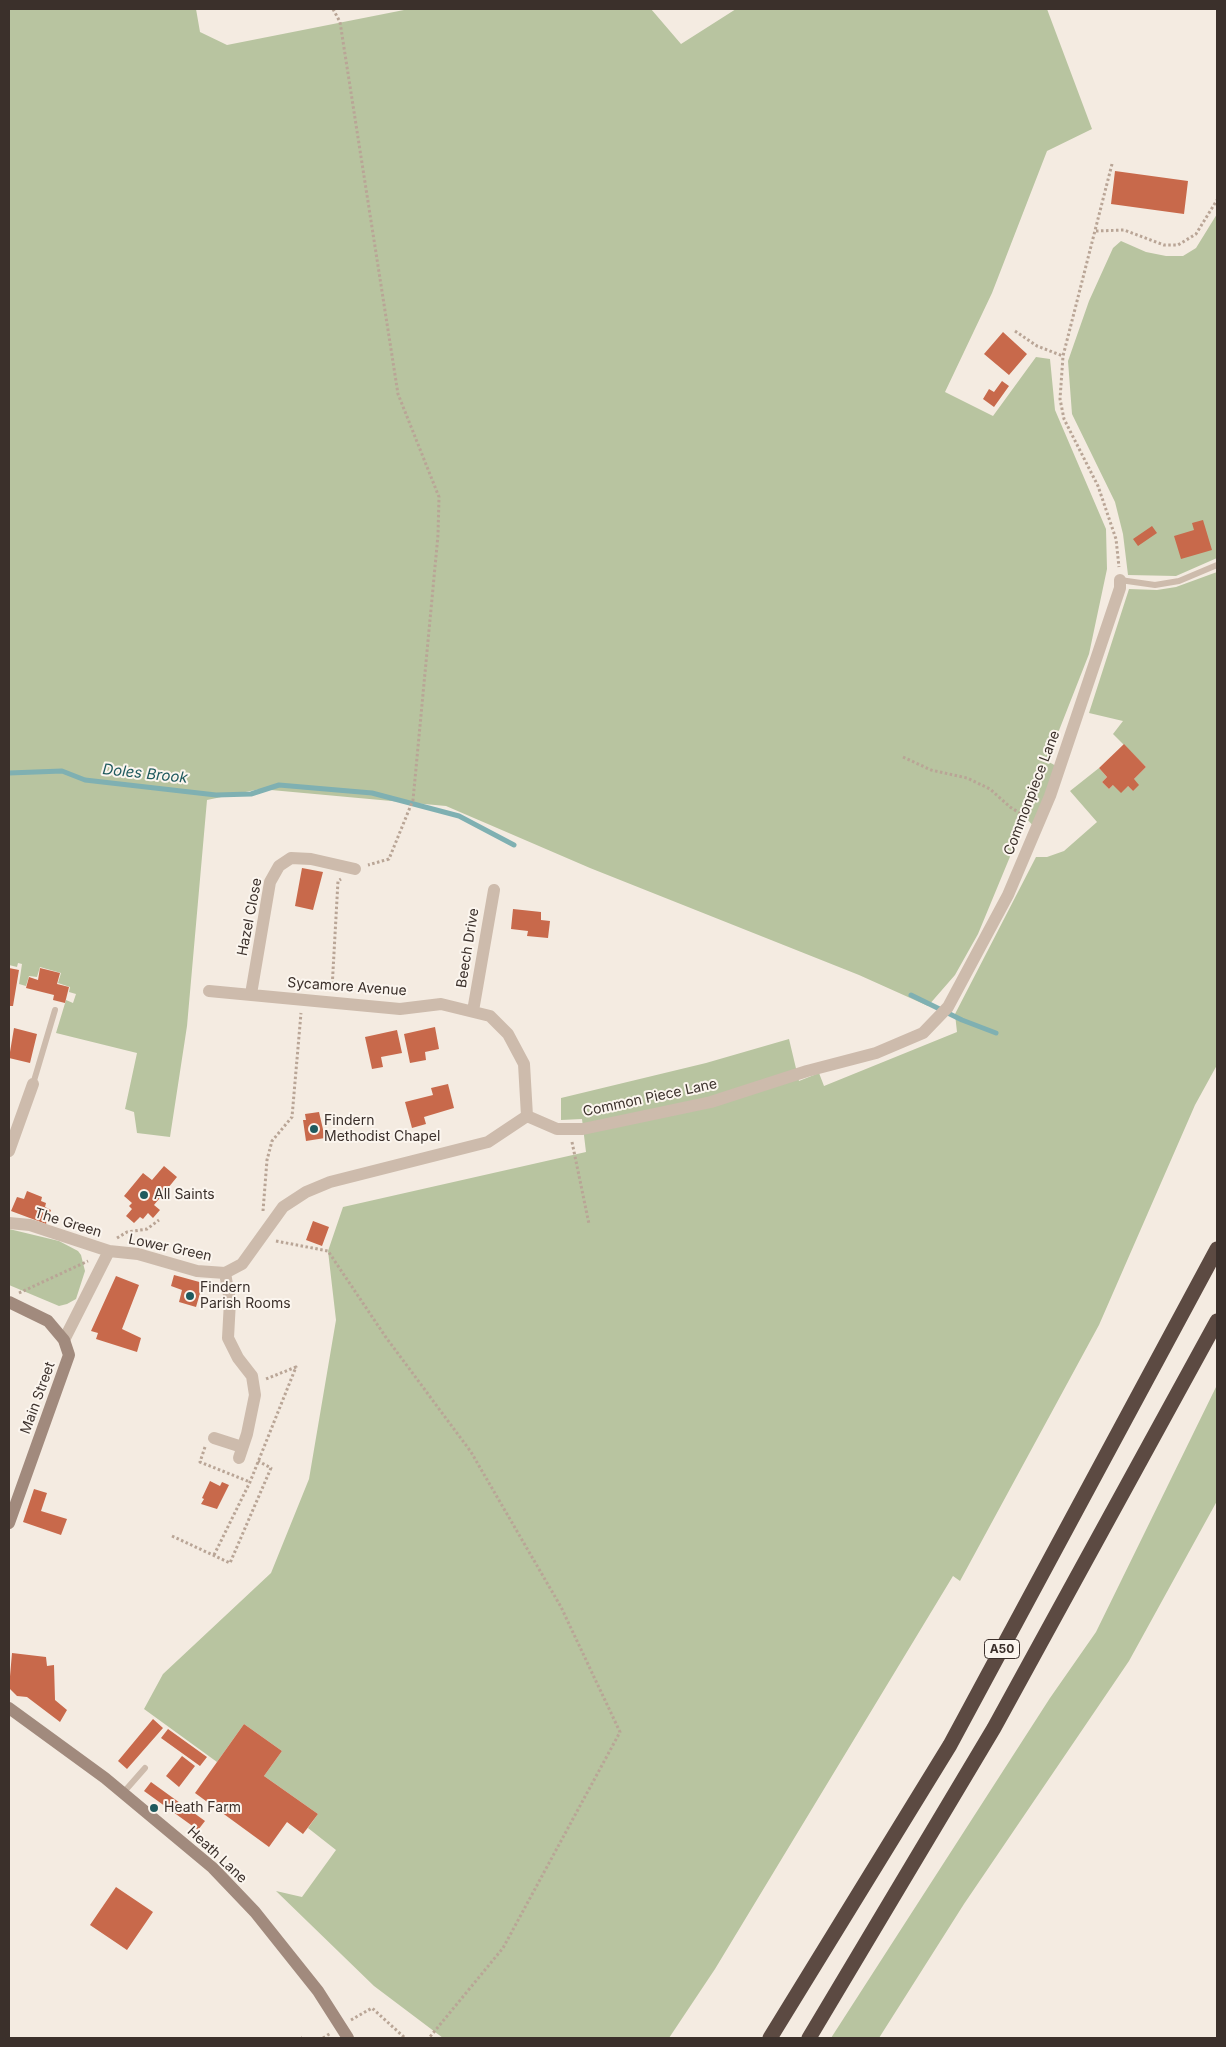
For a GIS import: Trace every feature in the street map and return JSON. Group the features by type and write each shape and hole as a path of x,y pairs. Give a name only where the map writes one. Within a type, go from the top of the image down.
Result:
{"highway":[{"name":"A50","path":"770,2038 950,1745 1217,1249"},
{"name":"A50","path":"809,2038 994,1728 1217,1321"}],"street":[{"name":"Commonpiece Lane","path":"944,1012 1008,895 1038,825 1060,768 1120,588 1120,580"},
{"name":"Hazel Close","path":"251,994 270,882 279,866 291,858 311,859 355,869"},
{"name":"Beech Drive","path":"473,1011 494,890"},
{"name":"Sycamore Avenue","path":"209,991 400,1009 441,1004 490,1016 508,1034 524,1064 527,1116"},
{"name":"Common Piece Lane","path":"527,1116 557,1129 583,1129 711,1102 807,1071 876,1053 923,1033 944,1012"},
{"path":"9,1151 12,1130 33,1084"},
{"name":"Lower Green","path":"109,1251 138,1254 196,1271 224,1273 242,1264 260,1236 283,1207 306,1192 330,1182 488,1142 527,1116"},
{"name":"The Green","path":"9,1223 30,1225 109,1251 64,1340"},
{"path":"214,1438 240,1453 255,1395 252,1376 238,1358 228,1338 230,1301 224,1273"},
{"path":"11,1303 48,1321 64,1340"},
{"name":"Main Street","path":"9,1523 12,1499 69,1355 64,1340"},
{"name":"Heath Lane","path":"9,1708 123,1793 213,1868 255,1912 318,1991 348,2038"}],"lane":[{"path":"1120,580 1155,585 1179,582 1217,565"},
{"path":"33,1084 54,1010"},
{"path":"123,1793 145,1768"}],"path":[{"path":"331,1003 338,881 355,869 389,859 412,800 438,535 439,497 398,394 340,22 333,9"},
{"path":"1112,164 1063,356 1060,400 1064,419 1098,486 1116,539 1120,580"},
{"path":"1096,231 1124,230 1164,245 1178,246 1196,234 1217,200"},
{"path":"1015,332 1037,346 1063,356"},
{"path":"903,757 931,770 967,778 990,789 1010,807 1038,825"},
{"path":"302,1000 292,1117 272,1141 267,1160 260,1236 289,1245 328,1251 385,1336 471,1452 561,1607 620,1732 503,1948 429,2038"},
{"path":"569,1129 589,1224"},
{"path":"11,1303 21,1290 109,1251 122,1234 147,1229 159,1220"},
{"path":"214,1556 250,1482 296,1367 254,1384"},
{"path":"214,1438 208,1438 200,1462 250,1482"},
{"path":"172,1536 230,1563 271,1468 258,1461"},
{"path":"323,2038 372,2008 405,2038"}],"green space":[{"path":"9,9 196,9 200,32 227,45 409,9 651,9 681,44 736,9 1047,9 1092,129 1047,151 992,293 945,392 993,416 1036,357 1050,359 1055,410 1106,529 1107,569 1089,654 1047,761 1060,768 1036,829 1026,818 978,934 955,975 928,1006 859,975 590,868 446,806 260,789 207,800 187,1026 170,1137 137,1133 134,1112 125,1109 137,1053 56,1033 66,1000 73,1003 76,994 69,992 70,987 58,983 61,973 40,967 37,977 29,976 26,986 19,984 22,964 18,963 17,967 9,965"},
{"path":"1217,214 1217,558 1176,576 1128,575 1123,534 1115,502 1072,414 1068,361 1089,301 1113,248 1121,241 1146,252 1166,256 1183,256 1196,248"},
{"path":"1217,572 1217,1065 1195,1105 1099,1325 960,1581 953,1576 715,1969 669,2038 443,2038 374,1986 276,1891 302,1897 336,1850 308,1828 318,1814 264,1776 282,1751 244,1724 217,1762 144,1709 163,1674 271,1573 309,1479 336,1320 328,1251 343,1207 586,1152 582,1119 561,1120 561,1098 706,1063 789,1039 799,1081 819,1073 824,1086 957,1032 955,1014 1036,857 1047,857 1064,851 1097,822 1070,791 1099,768 1107,777 1102,782 1109,789 1113,785 1128,786 1133,791 1134,779 1146,767 1113,734 1123,721 1089,713 1129,589 1157,590 1176,587"},
{"path":"9,1229 59,1241 78,1251 81,1255 85,1271 76,1299 59,1306 9,1285"},
{"path":"1217,1385 1217,1501 1129,1661 964,1904 879,2038 831,2038 1050,1698 1096,1632"}],"building":[{"path":"1115,171 1188,181 1184,214 1111,204"},
{"path":"1003,332 1027,354 1009,375 984,354"},
{"path":"1002,381 1009,386 994,407 983,399 989,389 994,392"},
{"path":"1203,520 1212,550 1181,559 1174,536 1194,530 1192,523"},
{"path":"1152,526 1157,533 1138,546 1133,539"},
{"path":"1124,744 1146,767 1134,779 1139,785 1133,791 1128,786 1121,793 1113,785 1109,789 1102,782 1107,777 1099,768"},
{"path":"302,868 323,872 313,910 295,906"},
{"path":"513,909 541,912 541,920 550,921 548,938 527,936 528,931 511,929"},
{"path":"9,968 19,970 13,1006 9,1006"},
{"path":"40,968 60,973 57,984 69,987 65,1003 53,1000 54,995 26,988 29,977 38,980"},
{"path":"435,1027 439,1049 425,1052 426,1060 410,1063 404,1034"},
{"path":"14,1028 37,1034 30,1063 9,1058"},
{"path":"397,1030 402,1053 381,1057 383,1067 372,1069 365,1037"},
{"path":"448,1084 454,1108 424,1117 426,1124 412,1128 405,1102 433,1095 431,1088"},
{"name":"Findern Methodist Chapel","path":"319,1112 325,1138 306,1141 303,1120 306,1120 305,1114"},
{"name":"All Saints","path":"164,1166 177,1177 154,1205 160,1210 153,1218 148,1213 143,1219 140,1217 134,1223 126,1216 132,1209 129,1206 132,1203 124,1196 143,1173 152,1180"},
{"path":"27,1191 42,1197 41,1201 46,1203 45,1207 51,1210 46,1224 11,1211 17,1197 24,1199"},
{"path":"313,1221 329,1227 322,1246 306,1240"},
{"name":"Findern Parish Rooms","path":"174,1275 203,1283 196,1307 179,1302 182,1290 171,1286"},
{"path":"116,1276 139,1285 122,1329 141,1338 137,1352 96,1339 98,1333 91,1331"},
{"path":"210,1481 220,1486 222,1482 229,1485 217,1509 201,1504"},
{"path":"34,1489 47,1493 41,1511 67,1519 61,1535 23,1522"},
{"path":"12,1653 46,1657 47,1666 54,1665 55,1700 67,1710 60,1722 27,1697 17,1696 9,1688"},
{"path":"153,1719 163,1728 127,1769 118,1761"},
{"path":"244,1724 282,1751 264,1776 318,1814 303,1834 287,1822 269,1847 195,1793"},
{"path":"168,1729 207,1757 200,1766 161,1738"},
{"path":"182,1756 195,1766 179,1787 166,1776"},
{"path":"151,1782 205,1821 198,1830 144,1791"},
{"path":"116,1887 153,1912 127,1950 90,1925"}],"waterway":[{"name":"Doles Brook","path":"9,773 62,771 85,780 216,795 251,794 279,785 372,793 459,816 514,845"},
{"path":"911,995 962,1020 996,1033"}],"place":[{"name":"Findern Methodist Chapel","path":"314,1129"},
{"name":"All Saints","path":"144,1195"},
{"name":"Findern Parish Rooms","path":"190,1296"},
{"name":"Heath Farm","path":"154,1808"}]}
